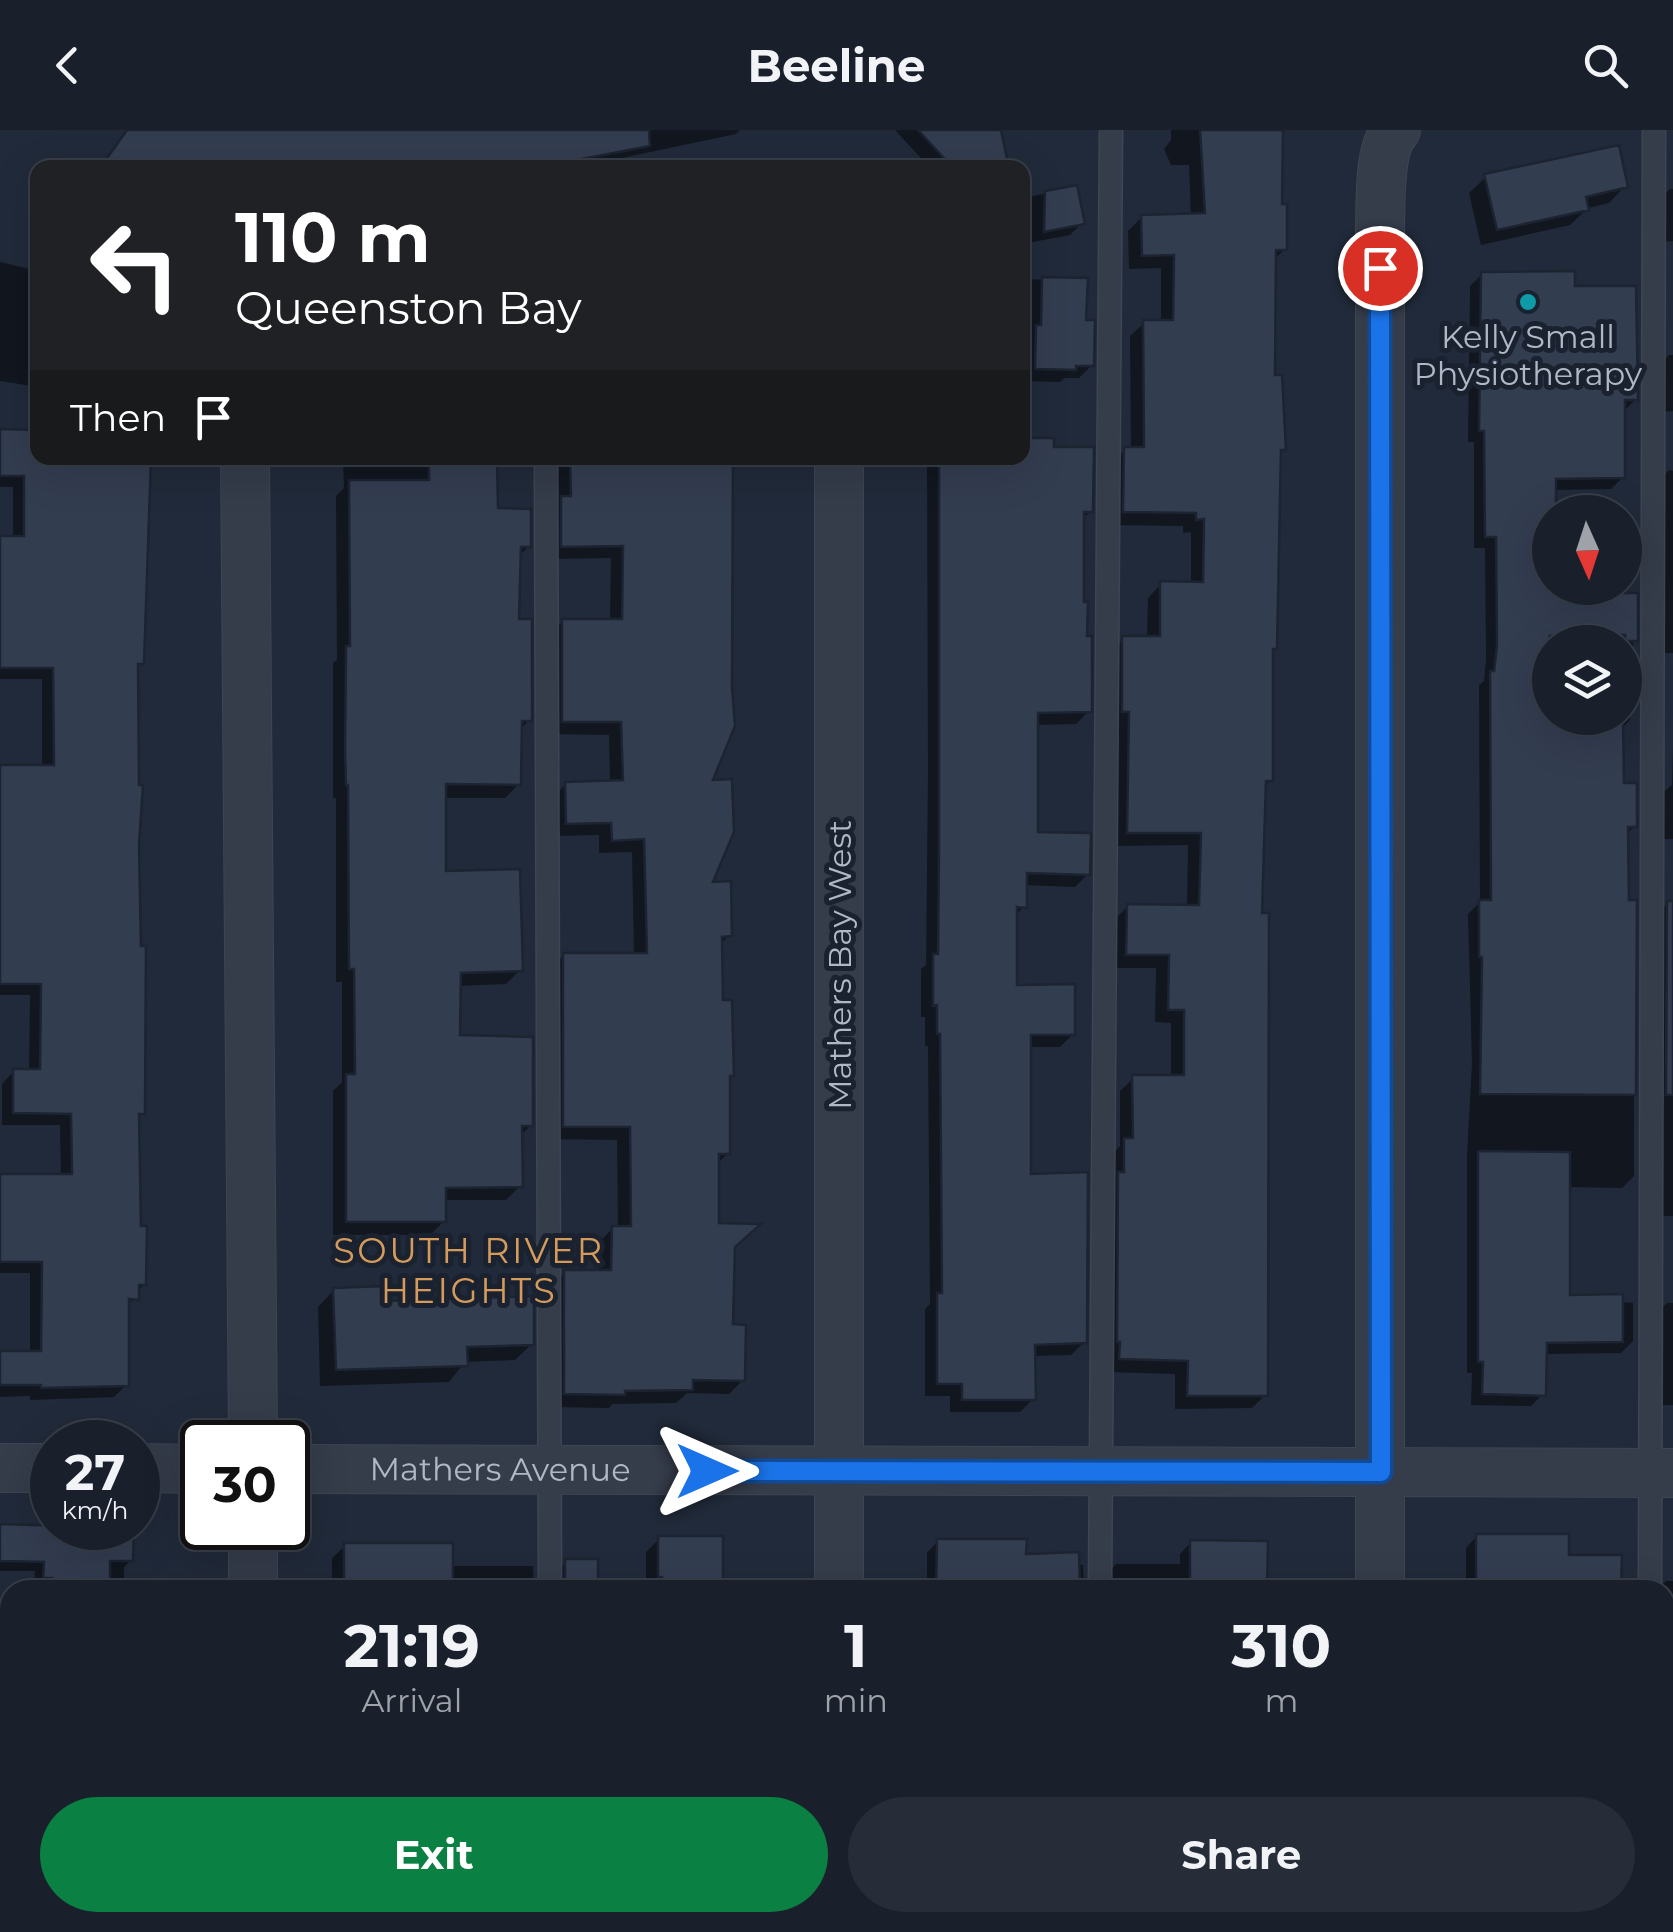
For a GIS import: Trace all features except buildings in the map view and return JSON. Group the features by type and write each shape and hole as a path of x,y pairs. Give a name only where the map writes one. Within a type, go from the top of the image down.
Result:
{"street":[{"path":"1380,1580 1380,229 1382,177 1390,136 1396,130"},
{"path":"245,465 253,1420"},
{"name":"Mathers Bay West","path":"839,465 840,1580"},
{"path":"0,1468 30,1468"},
{"name":"Mathers Avenue","path":"310,1469 1662,1472"},
{"path":"253,1550 253,1580"}],"lane":[{"path":"1100,1580 1111,130"},
{"path":"1651,1580 1662,1472 1654,130"},
{"path":"546,465 550,1580"}],"place":[{"name":"Kelly Small Physiotherapy","path":"1528,302"}],"district":[{"name":"SOUTH RIVER HEIGHTS","path":"469,1271"}],"route":[{"path":"707,1471 1381,1472 1380,268"}]}
